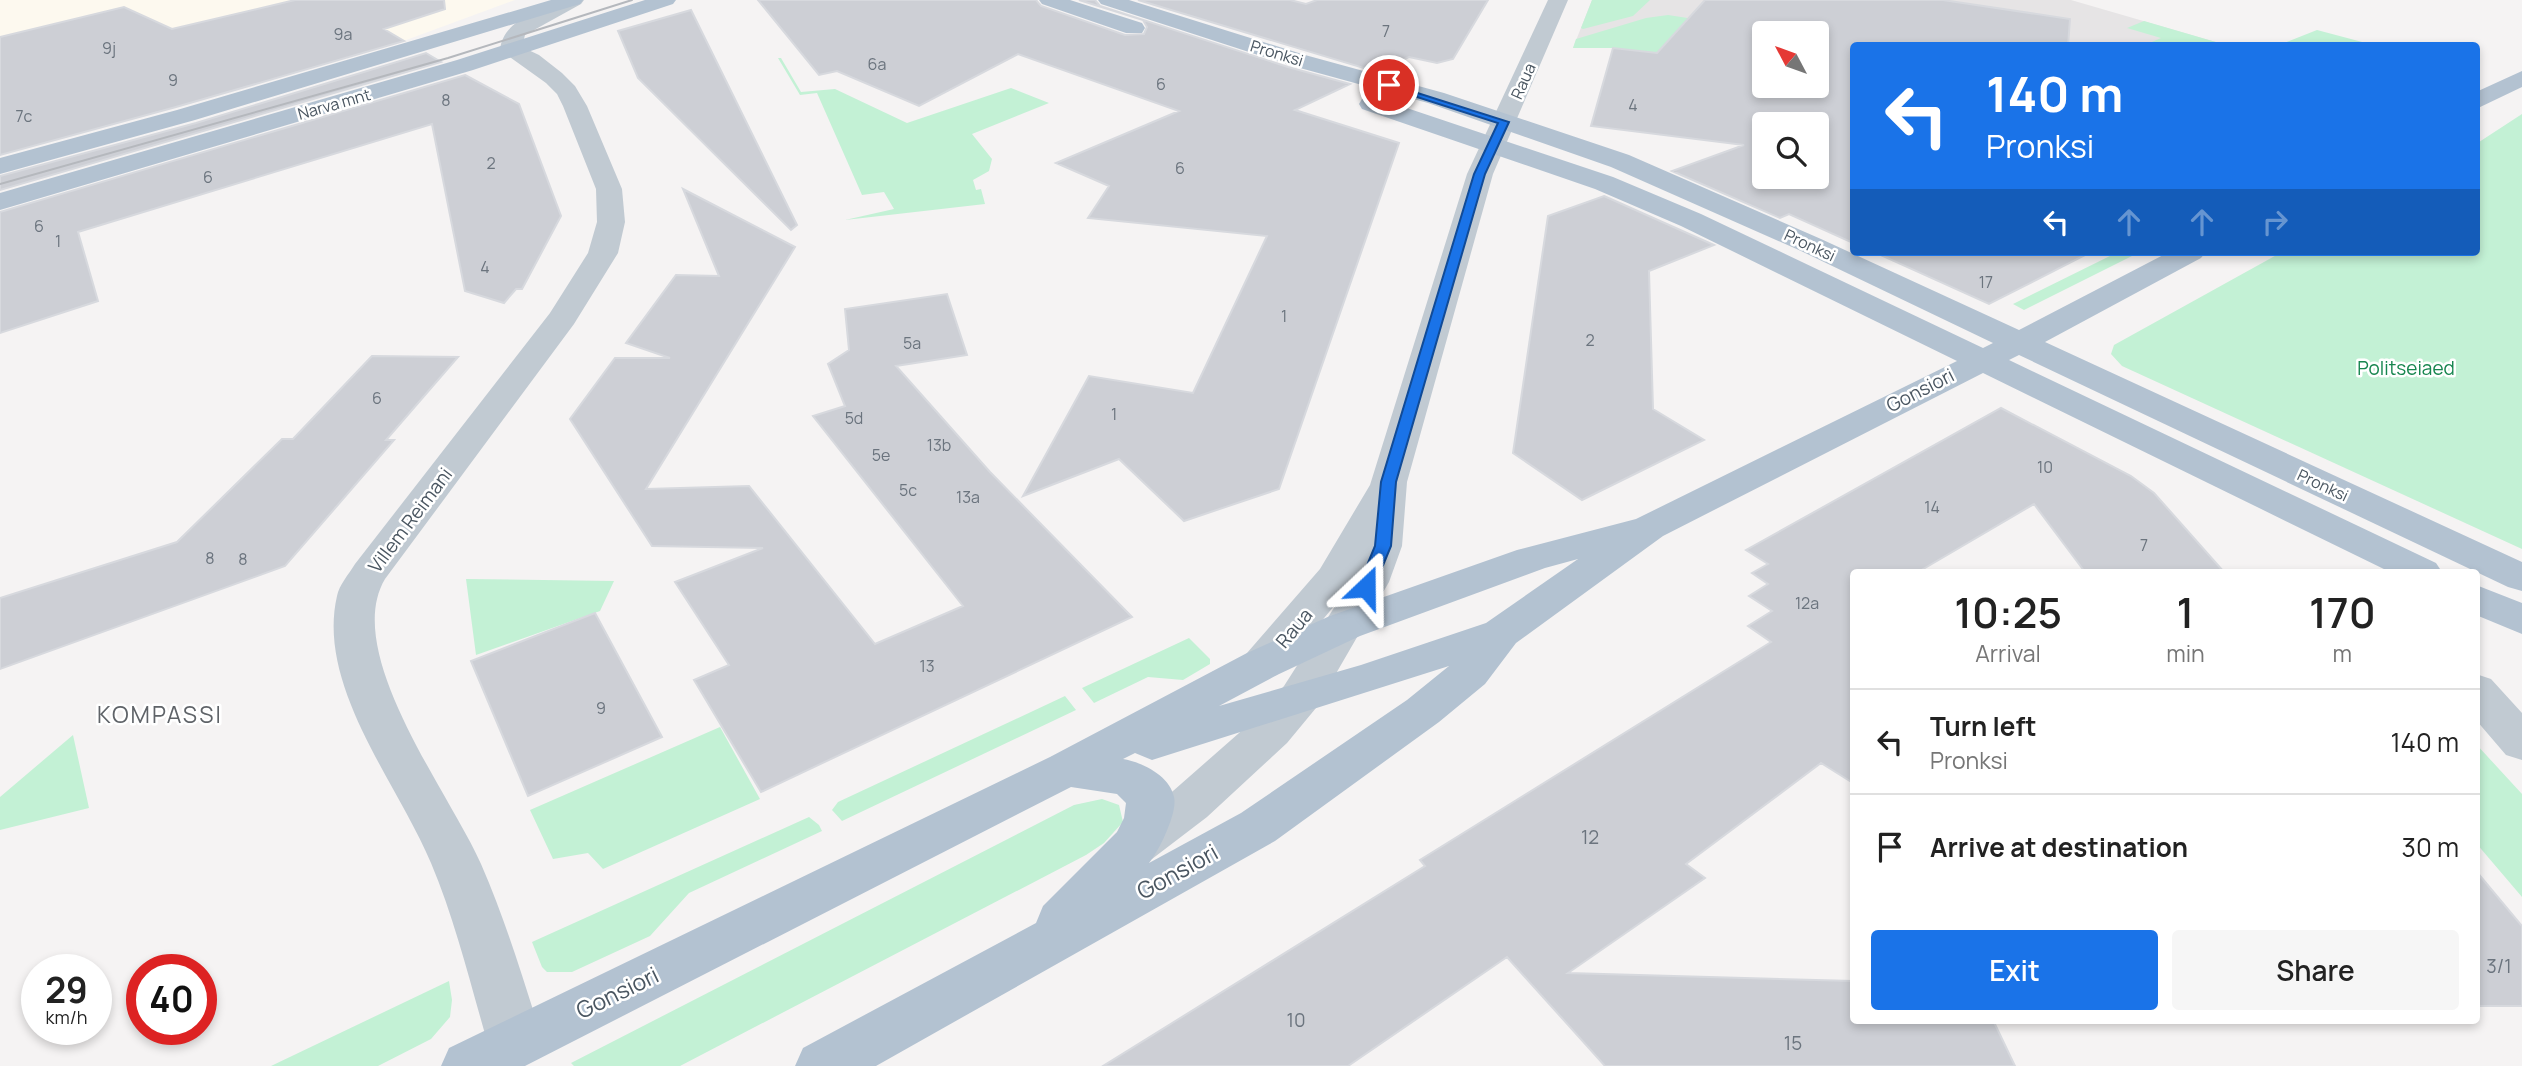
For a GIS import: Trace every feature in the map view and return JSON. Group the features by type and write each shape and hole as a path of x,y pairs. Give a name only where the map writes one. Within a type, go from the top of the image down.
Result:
{"main road":[{"name":"Narva mnt","path":"0,166 186,115 574,0"},
{"name":"Narva mnt","path":"0,202 511,50 666,0"},
{"name":"Pronksi","path":"1049,0 1376,106 1620,161 1674,183 2018,342 2522,578"},
{"name":"Pronksi","path":"1108,0 1297,60 1436,98 1497,134 1691,220 2416,569"},
{"path":"2480,100 2522,78"},
{"name":"Gonsiori","path":"1066,769 1377,676 1501,633 1649,528 2183,256"},
{"name":"Gonsiori","path":"502,1058 1066,769 1262,664 1345,626 1531,559 1649,528"},
{"path":"2480,602 2522,620"},
{"name":"Gonsiori","path":"823,1066 1258,827 1423,711 1470,673 1501,633"},
{"path":"1033,950 1135,845 1149,818 1151,797 1130,778 1066,769"}],"street":[{"path":"511,50 512,39 517,31 574,0"},
{"name":"Raua","path":"1135,845 1200,795 1271,731 1300,697 1345,626 1368,582 1383,546 1389,482 1480,174 1558,0"},
{"name":"Villem Reimani","path":"502,1058 483,937 456,862 378,715 353,640 357,594 369,573 563,317 603,253 611,222 609,189 575,106 567,91 554,78 531,60 511,50"},
{"name":"Raua","path":"1262,664 1299,624 1336,576 1389,482"},
{"path":"2480,695 2522,743"}],"shaded area":[{"path":"0,0 515,0 398,43 0,140"},
{"path":"1592,0 2071,0 2216,42 1850,42 1850,98 1829,91 1829,21 1752,21 1752,44 1733,61 1613,48 1573,48"}],"green space":[{"path":"1592,0 1650,0 1633,16 1583,29 1581,28"},
{"path":"1668,15 1707,21 1733,61 1613,48 1573,48 1576,39 1646,18"},
{"path":"2144,21 2216,42 2152,42 2161,38 2127,28"},
{"path":"2317,30 2362,42 2287,42"},
{"path":"778,58 781,58 801,92 835,89 907,123 1011,88 1049,103 972,134 992,159 989,171 973,180 976,190 981,189 985,204 845,220 894,209 884,192 862,195 817,93 800,95"},
{"name":"Politseiaed","path":"2522,114 2522,549 2122,366 2111,354 2114,345 2275,256 2480,256 2480,141"},
{"path":"2110,256 2132,256 2024,310 2013,304"},
{"path":"466,579 614,581 600,611 476,655"},
{"path":"1189,638 1210,659 1210,664 1183,680 1148,677 1094,703 1082,688"},
{"path":"1065,696 1076,710 842,821 832,810 838,802"},
{"path":"720,727 760,799 603,869 588,853 553,859 530,810"},
{"path":"73,735 89,808 0,830 0,797"},
{"path":"2480,748 2522,794 2522,897 2480,848"},
{"path":"1102,799 1119,805 1123,822 1104,843 1086,855 680,1066 574,1066 571,1063 1074,805"},
{"path":"809,817 822,831 689,893 650,936 572,972 547,972 542,967 532,942"},
{"path":"449,981 452,1000 450,1017 431,1039 378,1066 271,1066"}],"building":[{"path":"295,0 444,0 445,9 384,29 404,41 0,155 0,37 124,7 172,29"},
{"path":"758,0 1036,0 1041,6 1125,35 1144,34 1147,27 1143,20 1079,0 1095,0 1100,6 1288,67 1350,84 1295,110 1399,143 1279,489 1184,521 1119,459 1023,496 1089,376 1193,393 1267,236 1088,218 1109,186 1056,163 1179,111 1018,54 919,106 837,71 819,75"},
{"path":"1138,0 1290,0 1306,4 1317,0 1488,0 1453,59 1437,63 1409,57 1377,72"},
{"path":"1705,0 1943,0 2070,19 2068,42 1850,42 1850,242 1789,214 1780,218 1672,171 1744,145 1591,126 1613,48 1657,53"},
{"path":"691,10 797,225 791,230 638,78 618,31"},
{"path":"426,53 441,62 0,190 0,176 196,123"},
{"path":"465,75 519,104 561,216 522,289 516,289 504,303 465,291 432,124 78,232 98,301 0,333 0,212"},
{"path":"683,189 795,247 646,489 749,486 875,644 963,606 813,416 845,406 828,364 849,350 845,309 947,294 967,355 896,366 990,472 1132,617 761,792 694,680 729,665 675,582 763,548 652,546 570,419 615,358 670,358 626,343 676,275 719,276"},
{"path":"1604,196 1714,245 1649,271 1653,409 1704,440 1582,500 1513,453 1548,216"},
{"path":"1883,256 2083,256 1989,304"},
{"path":"372,356 458,357 386,440 394,440 285,566 0,669 0,598 177,542 282,439 293,439"},
{"path":"2001,408 2131,476 2154,493 2221,569 2083,569 2034,504 1923,569 1850,569 1850,781 1821,763 1686,864 1705,878 1568,973 1850,981 1850,1024 1995,1024 2015,1066 1605,1066 1507,957 1348,1066 1103,1066 1425,866 1420,860 1771,642 1748,626 1772,611 1749,596 1768,584 1752,573 1768,564 1746,550"},
{"path":"595,613 662,737 528,796 471,661"},
{"path":"2480,876 2522,926 2522,1006 2480,1006"}],"tram line":[{"path":"0,184 448,58 632,0"}],"district":[{"name":"KOMPASSI","path":"160,714"}],"route":[{"path":"1366,587 1383,546 1389,482 1480,174 1490,146 1504,122 1389,85"}]}
